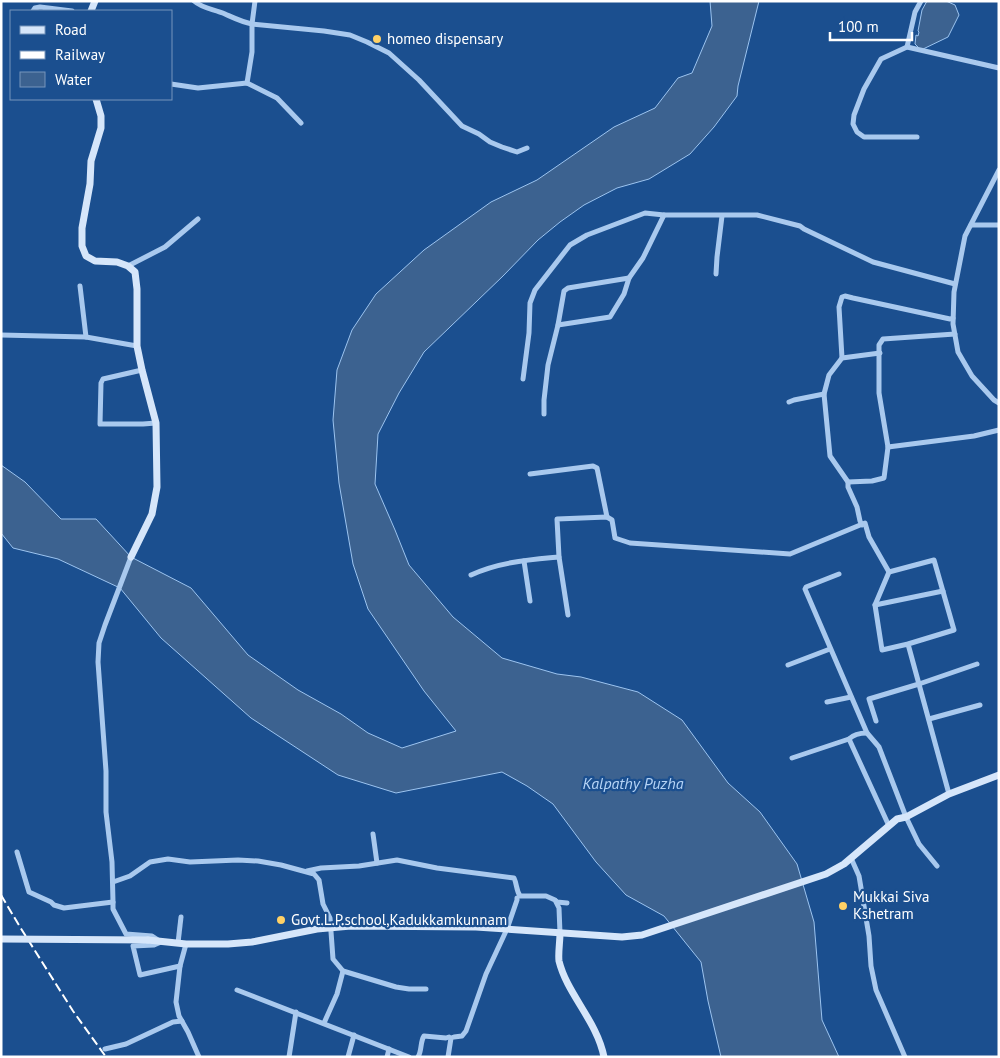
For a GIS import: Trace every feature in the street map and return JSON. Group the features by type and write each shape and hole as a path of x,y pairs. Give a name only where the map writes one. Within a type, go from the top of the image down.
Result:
{"main road":[{"path":"96,100 101,116 101,128 91,161 90,184 82,228 82,246 86,256 95,261 117,262 128,266 135,272 137,289 137,346 156,423 156,496 152,514 131,557"},
{"path":"1,938 148,940 178,944 228,944 252,942 317,929 351,926 476,927 622,937 642,935 815,879 844,864 897,819 906,817 949,794 999,775"},
{"path":"560,933 559,960 568,982 602,1046 604,1057"}],"street":[{"path":"194,1 200,6 252,24 350,35 367,42 389,52 419,80 462,126 490,142 517,152 527,148"},
{"path":"247,84 252,52 252,24 255,1"},
{"path":"906,47 915,12 921,1"},
{"path":"34,10 40,7 64,10"},
{"path":"917,137 864,137 857,132 853,124 854,115 864,89 881,59 906,47 999,68"},
{"path":"172,84 198,88 247,84 278,98 301,123"},
{"path":"999,170 965,236 954,292 955,334 958,352 972,376 999,403"},
{"path":"523,379 530,302 535,290 570,245 587,234 644,213 664,215 757,215 800,226 873,262 955,284"},
{"path":"558,325 610,317 624,294 629,278 643,258 664,215"},
{"path":"716,274 722,216"},
{"path":"128,266 165,246 198,219"},
{"path":"971,225 999,225"},
{"path":"544,414 548,365 564,291 568,288 629,278"},
{"path":"80,286 86,337"},
{"path":"862,525 857,507 848,487 848,482 830,456 824,394 829,374 842,358 839,307 842,297 845,296 950,319 954,318"},
{"path":"848,482 872,481 884,478 888,447 880,393 879,345 883,339 955,334"},
{"path":"1,335 86,337 137,346"},
{"path":"842,358 880,353"},
{"path":"142,370 103,379 101,382 100,424 156,423"},
{"path":"789,402 824,394"},
{"path":"888,447 974,436 999,430"},
{"path":"530,474 593,466 597,468 607,518"},
{"path":"568,615 559,557 557,519 607,518 612,520 615,538 630,543 790,554 865,523 868,537 889,572"},
{"path":"131,557 99,643 98,662 106,771 105,799 112,862 112,902 126,934 152,936 162,942"},
{"path":"471,575 497,565 524,560 559,557"},
{"path":"524,560 530,600"},
{"path":"934,560 954,630 882,650 874,605 889,572 934,560"},
{"path":"839,574 805,588 867,732 879,747 906,817 919,844 937,866"},
{"path":"874,605 943,590"},
{"path":"908,644 949,794"},
{"path":"788,665 830,649"},
{"path":"876,721 869,699 977,664"},
{"path":"827,702 851,697"},
{"path":"929,719 980,705"},
{"path":"792,758 867,732"},
{"path":"849,739 889,826"},
{"path":"373,834 377,863"},
{"path":"17,852 29,892 64,908 112,902"},
{"path":"851,858 859,876 876,990 905,1057"},
{"path":"113,882 130,876 150,862 168,859 190,862 258,861 281,864 314,874 319,880 323,904 330,918 332,959 343,970 396,987 426,989"},
{"path":"306,872 321,868 350,867 397,860 437,868 514,878 517,892 520,896 546,896 558,902 567,903"},
{"path":"448,1057 451,1038 462,1036 466,1031 486,974 507,928 517,898"},
{"path":"556,900 559,908 560,933"},
{"path":"178,944 181,917"},
{"path":"162,942 154,945 133,946 140,975 180,966"},
{"path":"186,944 180,966 176,1002 179,1016 199,1057"},
{"path":"324,1023 337,994 343,970"},
{"path":"238,990 409,1057"},
{"path":"289,1057 296,1012"},
{"path":"105,1049 126,1044 165,1024 182,1021"},
{"path":"348,1057 354,1035"},
{"path":"418,1057 420,1055 421,1040 424,1036 449,1037"},
{"path":"387,1057 389,1049"}],"water":[{"name":"Kalpathy Puzha","path":"710,1 759,1 737,96 714,127 690,154 649,179 617,188 584,205 560,222 538,240 424,352 399,393 378,434 375,484 409,565 453,617 502,658 557,674 581,677 638,692 682,720 728,783 760,812 797,864 814,922 822,1020 839,1057 721,1057 701,962 664,916 626,895 596,862 553,804 527,786 502,772 396,793 338,775 251,718 161,638 120,588 58,559 13,548 1,533 1,465 25,482 61,519 96,519 131,557 191,588 248,655 298,690 341,714 368,733 402,748 456,731 424,691 368,609 353,564 339,483 333,420 337,370 352,330 376,294 424,250 491,202 537,180 614,127 655,108 678,78 692,73 712,26"},
{"path":"927,1 946,1 955,5 959,15 948,37 921,50 915,44 916,35 918,36 922,10"}],"railway":[{"path":"1,895 73,1011 106,1057"}],"place":[{"name":"homeo dispensary","path":"377,39"},
{"name":"Mukkai Siva Kshetram","path":"843,906"},
{"name":"Govt.L.P.school,Kadukkamkunnam","path":"281,920"}]}
